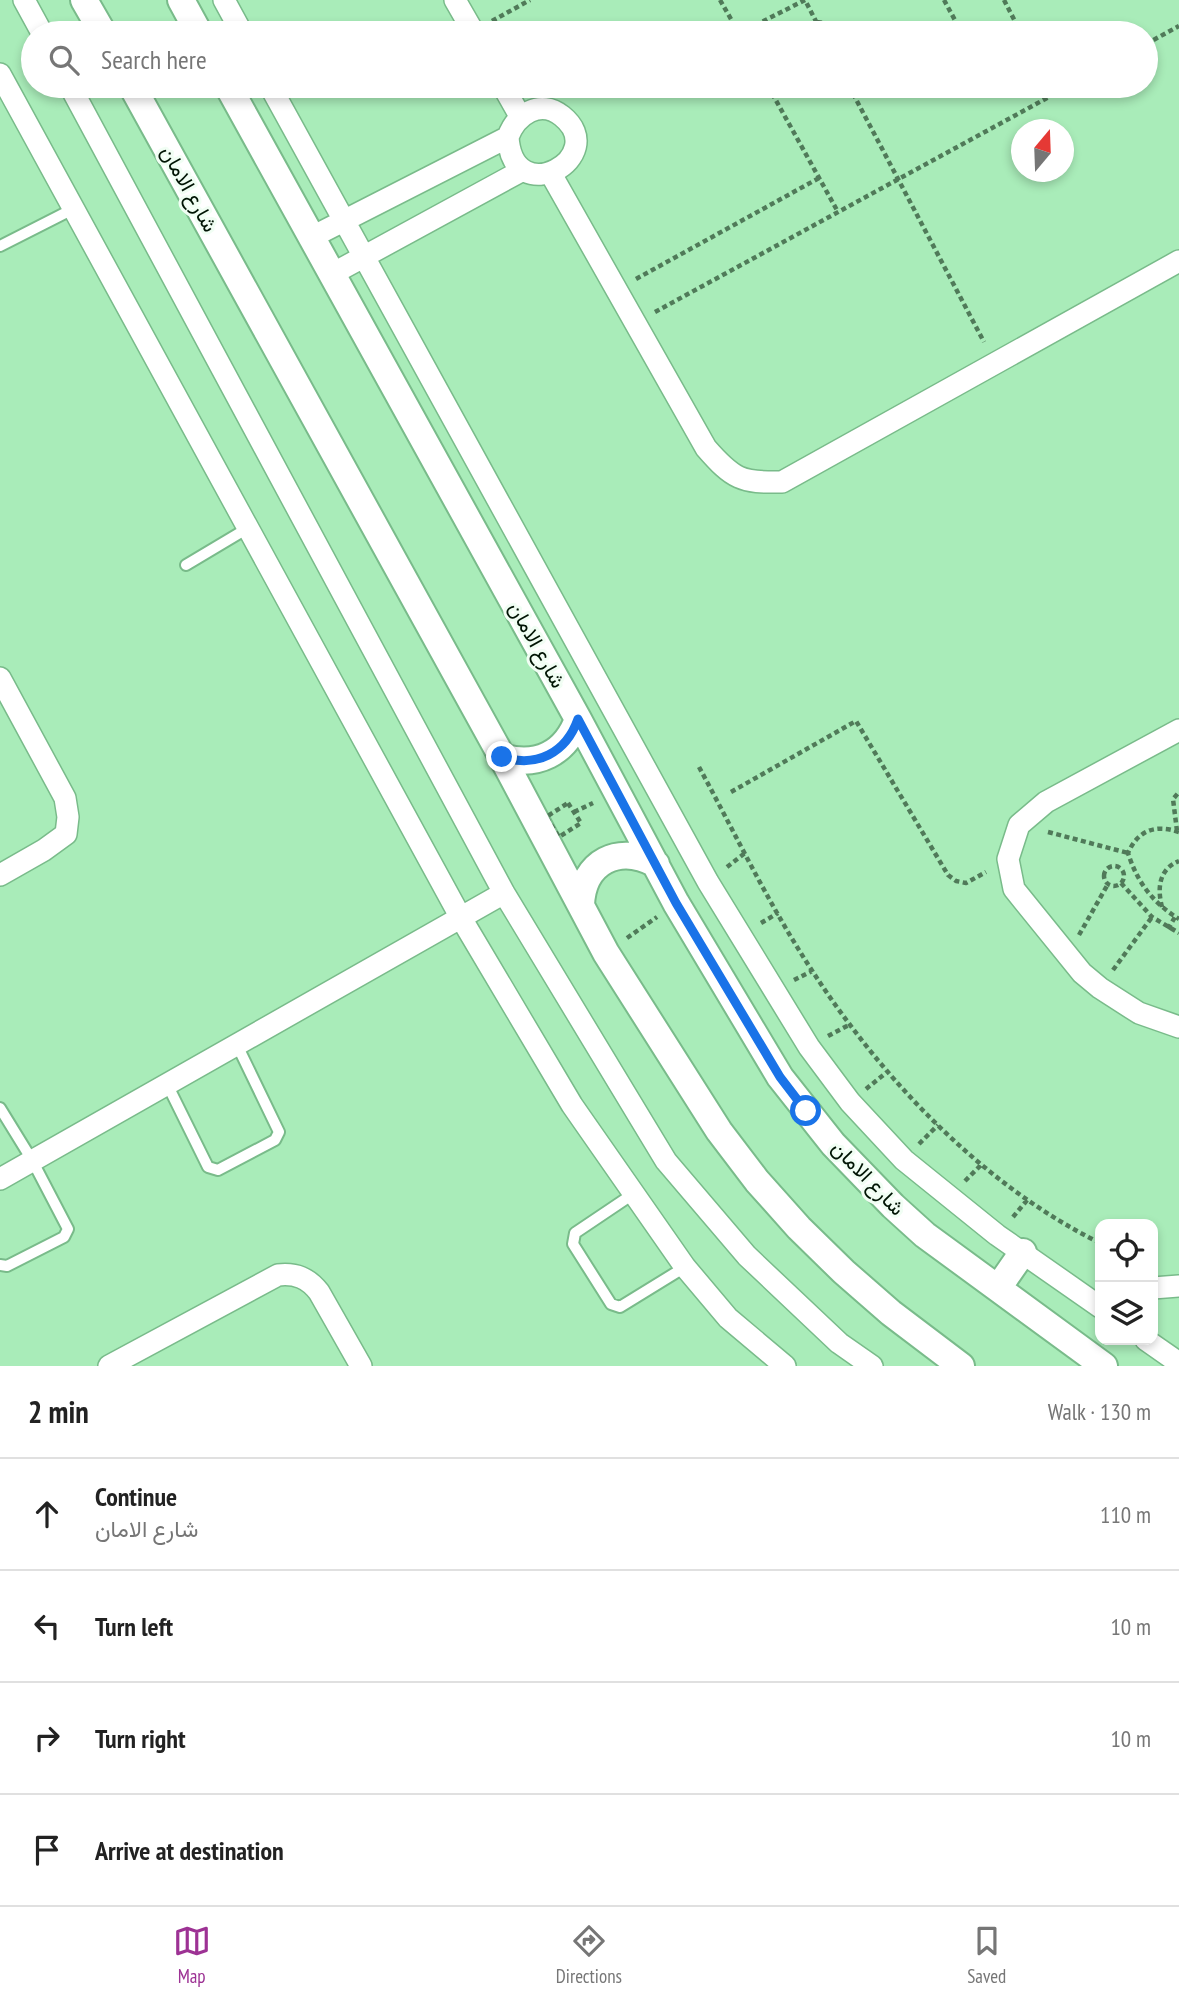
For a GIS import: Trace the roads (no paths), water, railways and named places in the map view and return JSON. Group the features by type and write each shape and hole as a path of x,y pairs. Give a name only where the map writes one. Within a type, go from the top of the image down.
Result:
{"street":[{"path":"24,0 35,21"},
{"path":"84,0 96,21"},
{"path":"181,0 192,21"},
{"path":"224,0 235,21"},
{"path":"455,0 467,21"},
{"path":"0,74 461,918 572,1105 685,1266 728,1318 773,1363"},
{"path":"76,98 504,894 666,1161 747,1256 830,1335 872,1366"},
{"name":"شارع الامان","path":"139,98 502,757 606,953 719,1131 757,1181 799,1228 844,1272 891,1313 961,1366"},
{"name":"شارع الامان","path":"235,98 578,719 676,903 780,1077 840,1152 925,1235 1104,1366"},
{"path":"277,98 708,882 809,1047 850,1102 904,1160 987,1228 1095,1304"},
{"path":"510,98 520,116"},
{"path":"545,108 558,112 568,120 574,132 575,145 571,158 563,168 542,175 523,170 514,161 508,137 512,125 520,116 532,109 545,108"},
{"path":"312,237 508,137"},
{"path":"332,274 523,170"},
{"path":"551,174 706,448 726,471 752,483 782,482 1179,261"},
{"path":"0,678 65,798 68,817 66,834 0,875"},
{"path":"502,757 525,762 547,757 567,741 578,719"},
{"path":"1179,730 1046,802 1019,825 1008,859 1014,889 1067,955 1100,988 1139,1013 1179,1027"},
{"path":"581,905 584,883 606,860 631,855 656,864"},
{"path":"0,1179 504,894"},
{"path":"998,1288 1023,1252"},
{"path":"109,1366 278,1275 289,1274 312,1283 361,1366"},
{"path":"1158,1288 1179,1286"},
{"path":"1078,1292 1095,1291"},
{"path":"1153,1345 1179,1363"}],"lane":[{"path":"0,246 74,209"},
{"path":"186,565 248,528"},
{"path":"167,1084 208,1167 213,1170 218,1170 275,1140 279,1132 237,1045"},
{"path":"0,1108 32,1160 68,1229 67,1234 8,1266 0,1265"},
{"path":"633,1194 575,1233 572,1238 573,1244 611,1304 620,1307 685,1266"}]}
